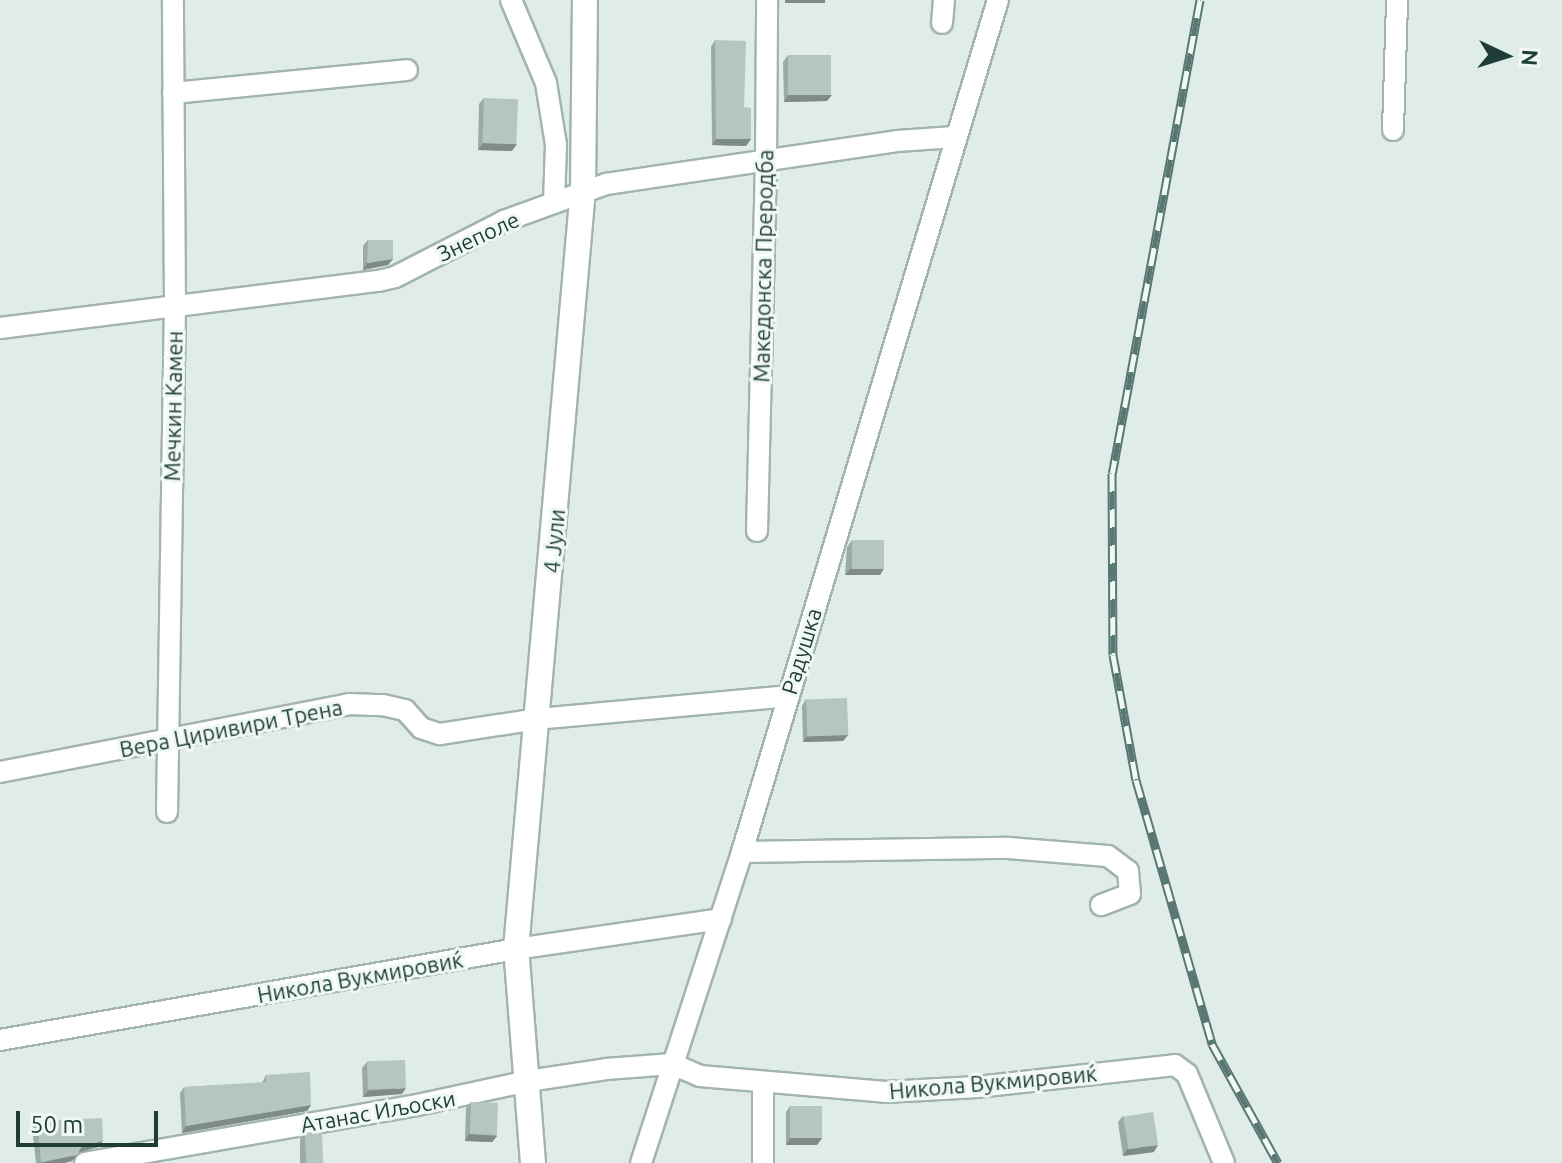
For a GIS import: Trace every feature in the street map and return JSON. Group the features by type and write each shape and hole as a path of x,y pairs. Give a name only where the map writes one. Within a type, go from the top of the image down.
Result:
{"street":[{"name":"Мечкин Камен","path":"167,812 175,304 173,0"},
{"path":"511,0 546,83 556,145 554,203"},
{"name":"4 Јули","path":"533,1163 516,949 583,190 585,0"},
{"name":"Македонска Преродба","path":"757,531 767,0"},
{"path":"942,23 944,0"},
{"name":"Радушка","path":"641,1163 742,852 998,0"},
{"path":"1393,130 1397,0"},
{"path":"173,93 407,70"},
{"name":"Знеполе","path":"0,328 395,277 504,221 583,190 766,159 897,141 955,137"},
{"name":"Вера Циривири Трена","path":"0,772 349,704 383,705 405,710 421,728 440,734 537,719 788,696"},
{"path":"742,852 1008,848 1108,856 1128,871 1130,894 1101,905"},
{"name":"Никола Вукмировиќ","path":"0,1040 516,949 721,919"},
{"name":"Никола Вукмировиќ","path":"528,1081 606,1069 672,1064 700,1076 763,1084 885,1092 977,1087 1175,1065 1187,1074 1224,1163"},
{"name":"Aтанас Иљоски","path":"85,1163 417,1105 528,1081"},
{"path":"763,1084 763,1163"}],"building":[{"path":"715,40 746,41 744,107 751,108 751,139 716,139"},
{"path":"788,55 831,55 831,95 788,95"},
{"path":"484,98 518,99 516,144 482,143"},
{"path":"368,240 393,240 393,259 367,263"},
{"path":"852,540 884,540 884,569 852,569"},
{"path":"847,698 848,735 807,736 806,699"},
{"path":"405,1060 406,1088 368,1089 367,1061"},
{"path":"310,1072 311,1105 186,1126 184,1087 266,1082 266,1075"},
{"path":"471,1102 498,1103 497,1135 470,1134"},
{"path":"790,1106 822,1106 822,1138 790,1138"},
{"path":"1153,1112 1158,1145 1129,1149 1123,1117"},
{"path":"102,1118 103,1141 82,1146 77,1155 41,1162 37,1121"},
{"path":"322,1132 323,1163 306,1163 305,1133"}],"railway":[{"path":"1200,0 1112,473 1113,655 1136,780 1212,1044 1278,1163"}]}
